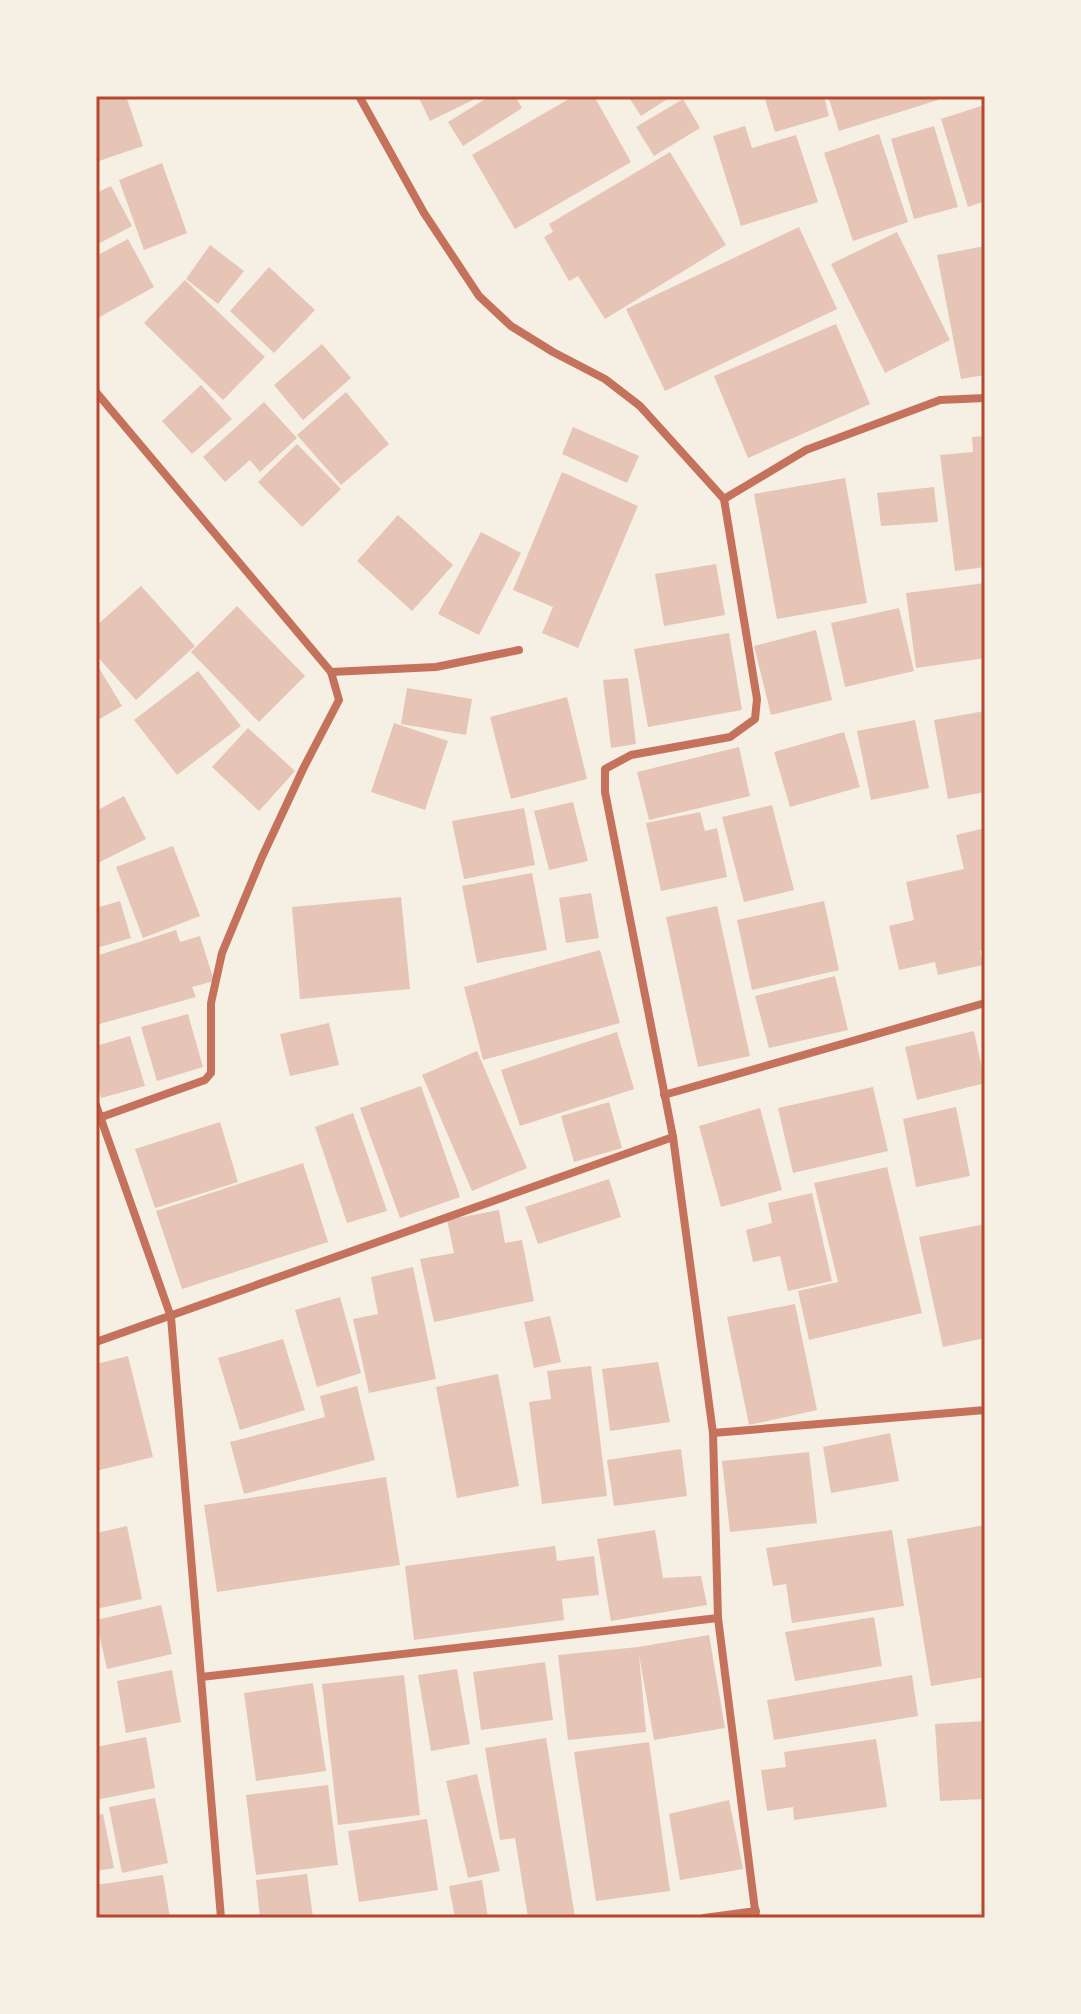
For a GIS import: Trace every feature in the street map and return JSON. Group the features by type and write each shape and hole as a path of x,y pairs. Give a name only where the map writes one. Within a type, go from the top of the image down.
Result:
{"street":[{"path":"359,96 424,213 479,296 511,326 605,379 640,406 724,499 757,699 755,719 730,737 631,755 605,769 605,792 673,1137 713,1433 718,1618 756,1914 704,1918"},
{"path":"96,392 331,672 339,700 262,857 222,953 211,1003 211,1073 205,1080 99,1118"},
{"path":"724,499 806,450 940,400 985,398"},
{"path":"331,672 436,667 519,650"},
{"path":"664,1095 985,1003"},
{"path":"96,1105 171,1317 221,1918"},
{"path":"96,1342 673,1137"},
{"path":"713,1433 985,1410"},
{"path":"201,1677 718,1618"}],"building":[{"path":"96,96 126,96 143,146 96,162"},
{"path":"418,96 481,96 430,121"},
{"path":"490,96 515,96 522,108 463,146 448,122"},
{"path":"574,96 594,96 631,162 515,229 472,155"},
{"path":"628,96 672,96 641,116"},
{"path":"764,96 824,96 829,116 775,132"},
{"path":"828,96 937,96 938,100 839,131"},
{"path":"683,99 700,128 654,156 636,127"},
{"path":"981,106 985,121 985,201 968,207 941,119"},
{"path":"745,126 752,148 796,135 818,202 741,226 713,136"},
{"path":"934,126 958,207 914,219 891,139"},
{"path":"879,134 908,222 853,241 824,153"},
{"path":"670,152 726,245 605,319 578,276 569,281 544,237 553,232 549,224"},
{"path":"162,163 187,233 144,250 119,180"},
{"path":"111,186 132,226 96,245 96,193"},
{"path":"799,227 837,309 665,391 626,309"},
{"path":"897,232 950,340 885,373 831,264"},
{"path":"128,239 154,287 96,319 96,256"},
{"path":"210,245 244,271 218,304 186,279"},
{"path":"985,246 985,375 961,379 937,255"},
{"path":"269,267 315,310 274,353 230,311"},
{"path":"185,280 265,357 223,400 144,323"},
{"path":"836,324 870,404 748,458 714,376"},
{"path":"322,344 351,378 303,420 274,385"},
{"path":"201,385 232,419 192,454 162,421"},
{"path":"346,392 389,444 341,485 297,435"},
{"path":"264,402 297,438 260,472 250,460 225,482 203,457"},
{"path":"573,427 639,456 627,483 562,454"},
{"path":"985,436 985,567 955,571 940,455 973,452 972,437"},
{"path":"297,444 341,489 302,527 258,482"},
{"path":"562,472 638,506 578,648 542,633 553,607 513,590"},
{"path":"845,478 867,603 777,619 754,494"},
{"path":"934,487 938,522 881,526 877,493"},
{"path":"398,515 453,565 412,611 357,561"},
{"path":"481,532 521,553 479,635 438,614"},
{"path":"716,564 725,615 664,626 655,574"},
{"path":"985,583 985,658 916,668 906,593"},
{"path":"141,586 195,646 136,700 96,655 96,626"},
{"path":"237,606 305,676 259,722 191,652"},
{"path":"899,608 914,671 845,687 831,623"},
{"path":"816,630 832,700 771,715 754,646"},
{"path":"729,633 742,710 648,727 634,649"},
{"path":"96,663 122,706 96,721"},
{"path":"198,671 241,726 177,775 134,720"},
{"path":"628,678 636,744 611,748 603,680"},
{"path":"407,688 472,699 466,735 401,724"},
{"path":"567,697 587,779 511,799 490,717"},
{"path":"985,711 985,792 948,799 934,720"},
{"path":"915,720 929,788 871,800 857,731"},
{"path":"394,723 448,741 425,810 371,792"},
{"path":"248,728 295,771 259,811 212,767"},
{"path":"844,732 860,787 790,807 774,752"},
{"path":"739,747 750,796 649,820 637,772"},
{"path":"124,796 146,839 96,864 96,811"},
{"path":"573,802 588,861 549,870 534,811"},
{"path":"772,805 794,890 744,902 722,817"},
{"path":"524,808 535,865 464,879 452,821"},
{"path":"700,812 705,831 717,828 727,877 661,891 646,823"},
{"path":"985,828 985,950 980,951 983,965 938,975 935,962 899,970 889,926 914,920 906,882 964,869 956,835"},
{"path":"173,846 200,916 143,938 116,867"},
{"path":"532,873 547,950 477,963 462,886"},
{"path":"591,893 599,938 566,943 559,898"},
{"path":"401,897 410,989 300,999 292,907"},
{"path":"120,901 131,938 96,948 96,908"},
{"path":"824,901 839,970 752,990 737,920"},
{"path":"717,906 750,1056 698,1067 666,917"},
{"path":"176,930 180,942 200,936 214,981 192,987 196,997 96,1025 96,956"},
{"path":"600,950 620,1023 483,1060 464,987"},
{"path":"835,976 848,1030 769,1048 755,996"},
{"path":"188,1014 203,1067 157,1081 141,1027"},
{"path":"329,1023 339,1065 290,1076 280,1034"},
{"path":"974,1031 985,1083 917,1100 905,1047"},
{"path":"617,1032 634,1089 520,1126 501,1070"},
{"path":"130,1036 145,1086 101,1098 96,1080 96,1046"},
{"path":"477,1051 527,1168 472,1191 422,1075"},
{"path":"421,1086 460,1197 400,1218 360,1108"},
{"path":"873,1087 888,1151 793,1173 778,1108"},
{"path":"609,1102 622,1148 574,1162 561,1116"},
{"path":"956,1107 970,1176 916,1187 903,1119"},
{"path":"760,1108 782,1190 721,1207 699,1126"},
{"path":"353,1113 387,1211 347,1223 315,1127"},
{"path":"220,1122 238,1182 155,1208 135,1149"},
{"path":"303,1163 328,1242 182,1289 156,1211"},
{"path":"887,1167 922,1313 809,1340 798,1291 838,1282 814,1183"},
{"path":"609,1179 621,1217 538,1244 525,1207"},
{"path":"812,1193 832,1281 788,1291 780,1256 753,1262 746,1230 772,1223 768,1203"},
{"path":"499,1210 505,1243 522,1240 534,1301 434,1322 420,1259 454,1253 447,1220"},
{"path":"985,1224 985,1338 943,1347 919,1237"},
{"path":"413,1267 436,1379 369,1393 353,1319 378,1314 371,1277"},
{"path":"340,1297 361,1373 317,1387 295,1310"},
{"path":"795,1304 817,1410 749,1425 727,1317"},
{"path":"550,1316 561,1362 534,1368 524,1322"},
{"path":"283,1339 305,1410 240,1430 218,1358"},
{"path":"128,1356 153,1457 96,1471 96,1364"},
{"path":"658,1362 670,1422 610,1431 602,1369"},
{"path":"591,1366 607,1496 542,1504 529,1402 551,1399 547,1371"},
{"path":"498,1374 519,1486 457,1498 436,1387"},
{"path":"357,1386 375,1460 244,1494 230,1442 325,1417 320,1396"},
{"path":"890,1433 899,1481 831,1493 823,1447"},
{"path":"681,1449 687,1496 614,1506 607,1460"},
{"path":"809,1452 817,1523 730,1532 722,1461"},
{"path":"386,1477 400,1565 217,1592 204,1505"},
{"path":"985,1525 985,1677 931,1686 907,1539"},
{"path":"127,1526 142,1599 96,1609 96,1533"},
{"path":"655,1530 663,1578 701,1576 707,1605 611,1621 597,1539"},
{"path":"892,1530 904,1606 792,1623 786,1584 773,1586 766,1548"},
{"path":"555,1546 557,1561 594,1556 599,1595 562,1599 564,1620 414,1640 405,1566"},
{"path":"161,1605 172,1654 107,1669 96,1620"},
{"path":"874,1617 882,1666 795,1681 785,1632"},
{"path":"709,1635 725,1728 654,1740 639,1655 646,1732 568,1740 558,1655 638,1647"},
{"path":"545,1662 553,1720 481,1730 473,1672"},
{"path":"457,1669 470,1744 431,1751 418,1675"},
{"path":"172,1670 181,1722 126,1733 117,1681"},
{"path":"404,1675 420,1815 338,1825 322,1684"},
{"path":"912,1675 918,1716 774,1740 767,1700"},
{"path":"313,1683 326,1771 256,1781 244,1693"},
{"path":"985,1721 985,1799 940,1801 935,1724"},
{"path":"146,1737 155,1788 96,1800 96,1747"},
{"path":"546,1738 575,1917 570,1918 528,1918 515,1838 500,1840 485,1748"},
{"path":"876,1739 887,1807 794,1820 793,1807 767,1811 761,1770 786,1767 784,1752"},
{"path":"649,1742 670,1891 596,1901 574,1752"},
{"path":"477,1774 500,1871 468,1878 446,1781"},
{"path":"328,1785 338,1865 256,1875 246,1795"},
{"path":"155,1798 168,1863 122,1873 109,1807"},
{"path":"729,1800 743,1869 680,1880 669,1814"},
{"path":"103,1814 114,1868 96,1871 96,1815"},
{"path":"427,1819 438,1890 359,1902 348,1831"},
{"path":"307,1874 313,1918 260,1918 256,1880"},
{"path":"163,1875 170,1918 96,1918 96,1885"},
{"path":"482,1880 488,1918 455,1918 449,1886"}]}
